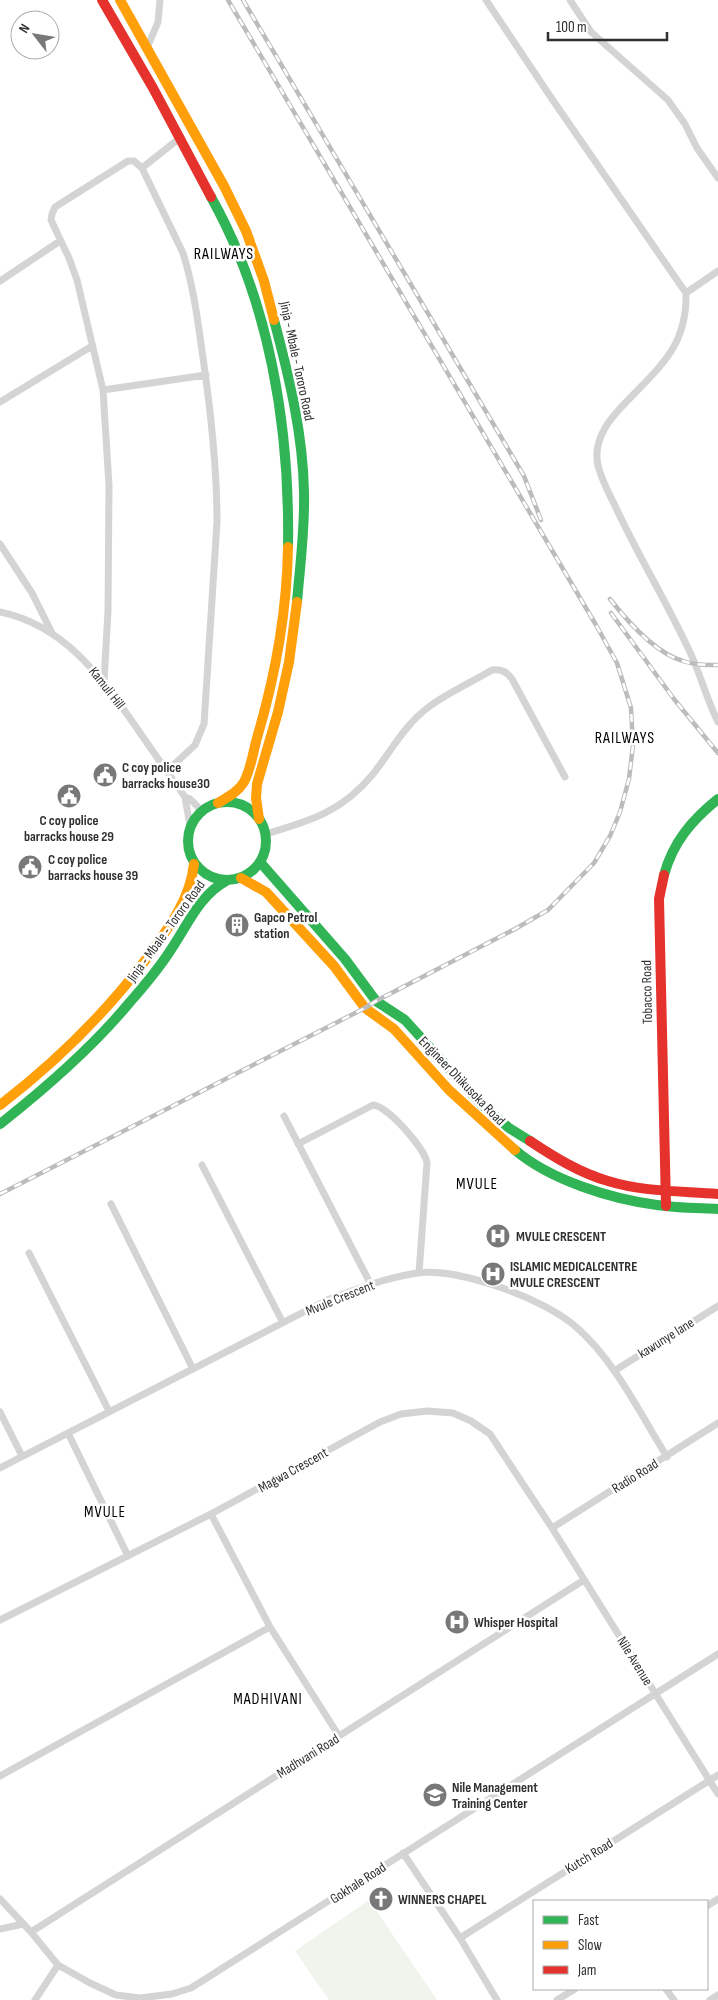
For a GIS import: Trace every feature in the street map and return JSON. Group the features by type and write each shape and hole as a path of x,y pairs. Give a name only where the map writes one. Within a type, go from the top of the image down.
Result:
{"main road":[{"name":"Jinja - Mbale - Tororo Road","path":"102,0 181,137 232,238 251,290 266,343 278,400 288,496 288,551 285,591 269,692 245,780 236,792 218,803"},
{"name":"Jinja - Mbale - Tororo Road","path":"120,0 224,186 246,231 264,281 291,385 299,438 304,492 297,606 290,662 257,784 256,798 259,819"},
{"name":"Tobacco Road","path":"666,1206 664,1189 659,899 665,867 672,850 682,833 695,818 718,798"},
{"path":"218,803 237,803 246,806 259,819 266,834 266,844 260,862 252,872 241,878 226,881 214,879 203,873 194,864 188,846 190,826 202,811 218,803"},
{"name":"Engineer Dhikusoka Road","path":"260,862 345,959 376,1001 405,1020 481,1104 509,1128 546,1153 607,1181 633,1187 718,1194"},
{"name":"Jinja - Mbale - Tororo Road","path":"0,1105 60,1057 96,1021 130,981 163,935 190,892 194,864"},
{"name":"Engineer Dhikusoka Road","path":"241,878 266,892 334,966 365,1008 394,1029 449,1090 503,1141 522,1156 563,1179 594,1191 666,1206 718,1209"},
{"name":"Jinja - Mbale - Tororo Road","path":"0,1124 37,1096 75,1063 110,1028 178,942 205,897 218,884 226,881"}],"street":[{"path":"147,48 158,22 160,0"},
{"path":"486,0 686,293 683,328 677,342 658,369 617,412 605,428 598,443 597,458 599,471 626,530 688,648 707,699 718,722"},
{"path":"570,0 591,32 668,100 718,178"},
{"path":"142,168 181,137"},
{"path":"104,682 108,611 109,485 103,390 77,280 51,220 56,207 128,160 134,161 142,168 183,253 198,320 206,375 217,490 217,522 204,724 200,736 188,753 167,772"},
{"path":"0,281 60,241"},
{"path":"686,293 718,271"},
{"path":"0,402 92,346"},
{"path":"103,390 206,375"},
{"path":"0,544 32,593 53,633"},
{"name":"Kamuli Hill","path":"0,612 53,633 73,648 104,682 185,797 190,826"},
{"path":"266,834 325,815 341,804 366,782 402,732 429,707 492,670 500,669 512,679 565,777"},
{"name":"Kamuli Hill","path":"185,797 190,799 202,811"},
{"path":"298,1144 373,1105 378,1105 387,1112 406,1131 425,1155 427,1163 419,1273"},
{"path":"284,1116 370,1283"},
{"path":"202,1165 283,1323"},
{"path":"112,1204 193,1369"},
{"path":"28,1253 109,1411"},
{"name":"Mvule Crescent","path":"0,1468 327,1300 370,1283 419,1273 446,1275 483,1282 520,1294 576,1326 614,1371 667,1457"},
{"name":"kawunye lane","path":"614,1371 718,1306"},
{"name":"Magwa Crescent","path":"0,1620 211,1514 380,1422 401,1414 426,1411 453,1414 471,1421 490,1434 552,1528"},
{"path":"0,1412 22,1456"},
{"name":"Radio Road","path":"552,1528 718,1423"},
{"path":"68,1433 128,1556"},
{"path":"211,1514 270,1627 340,1736"},
{"name":"Nile Avenue","path":"552,1528 718,1794"},
{"name":"Madhvani Road","path":"32,1932 584,1580"},
{"path":"0,1776 270,1627"},
{"name":"Gokhale Road","path":"0,1899 32,1932 58,1965 90,1983 116,1995 140,1998 172,1994 191,1988 718,1654"},
{"name":"Kutch Road","path":"460,1938 718,1775"},
{"path":"403,1853 460,1938 497,2000"},
{"path":"0,1929 23,1924"},
{"path":"35,2000 58,1965"},
{"path":"557,2000 573,1990"},
{"path":"710,2000 718,1994"}],"shaded area":[{"path":"369,1900 437,2000 329,2000 295,1951"}],"railway":[{"path":"0,1194 365,1008 548,910 594,863 610,836 620,812 629,779 633,745 631,708 617,663 228,0"},
{"path":"243,0 524,476 541,520"},
{"path":"610,599 634,627 662,651 687,662 718,665"},
{"path":"611,613 674,699 718,753"}],"traffic: fast":[{"path":"211,197 231,237 248,279 262,323 272,367 285,457 288,547"},
{"path":"274,320 294,405 303,470 304,520 297,602"},
{"path":"664,875 673,852 685,832 718,799"},
{"path":"227,802 242,805 255,813 263,826 266,841 263,856 255,869 242,877 227,880 212,877 199,869 191,856 188,841 191,826 199,813 212,805 227,802"},
{"path":"260,862 345,959 376,1001 405,1020 481,1104 509,1128 530,1141"},
{"path":"0,1124 35,1096 85,1051 115,1019 157,969 202,902 226,881"},
{"path":"515,1150 545,1170 601,1193 657,1205 718,1209"}],"traffic: slow":[{"path":"120,0 224,186 246,231 264,281 274,320"},
{"path":"218,803 242,786 250,766 279,644 288,547"},
{"path":"259,819 256,798 257,784 278,712 289,662 297,602"},
{"path":"0,1105 41,1072 79,1036 131,979 177,914 188,890 194,864"},
{"path":"241,878 266,892 334,966 365,1008 394,1029 449,1090 515,1150"}],"traffic: jam":[{"path":"102,0 153,88 211,197"},
{"path":"664,875 659,899 666,1206"},
{"path":"530,1141 587,1174 621,1185 718,1194"}],"place":[{"name":"C coy police barracks house30","path":"105,775"},
{"name":"C coy police barracks house 29","path":"69,796"},
{"name":"C coy police barracks house 39","path":"30,867"},
{"name":"Gapco Petrol station","path":"237,925"},
{"name":"MVULE CRESCENT","path":"498,1236"},
{"name":"ISLAMIC MEDICALCENTRE MVULE CRESCENT","path":"493,1274"},
{"name":"Whisper Hospital","path":"457,1622"},
{"name":"Nile Management Training Center","path":"435,1795"},
{"name":"WINNERS CHAPEL","path":"381,1899"}],"district":[{"name":"RAILWAYS","path":"224,254"},
{"name":"RAILWAYS","path":"625,738"},
{"name":"MVULE","path":"477,1184"},
{"name":"MVULE","path":"105,1512"},
{"name":"MADHIVANI","path":"268,1699"}]}
